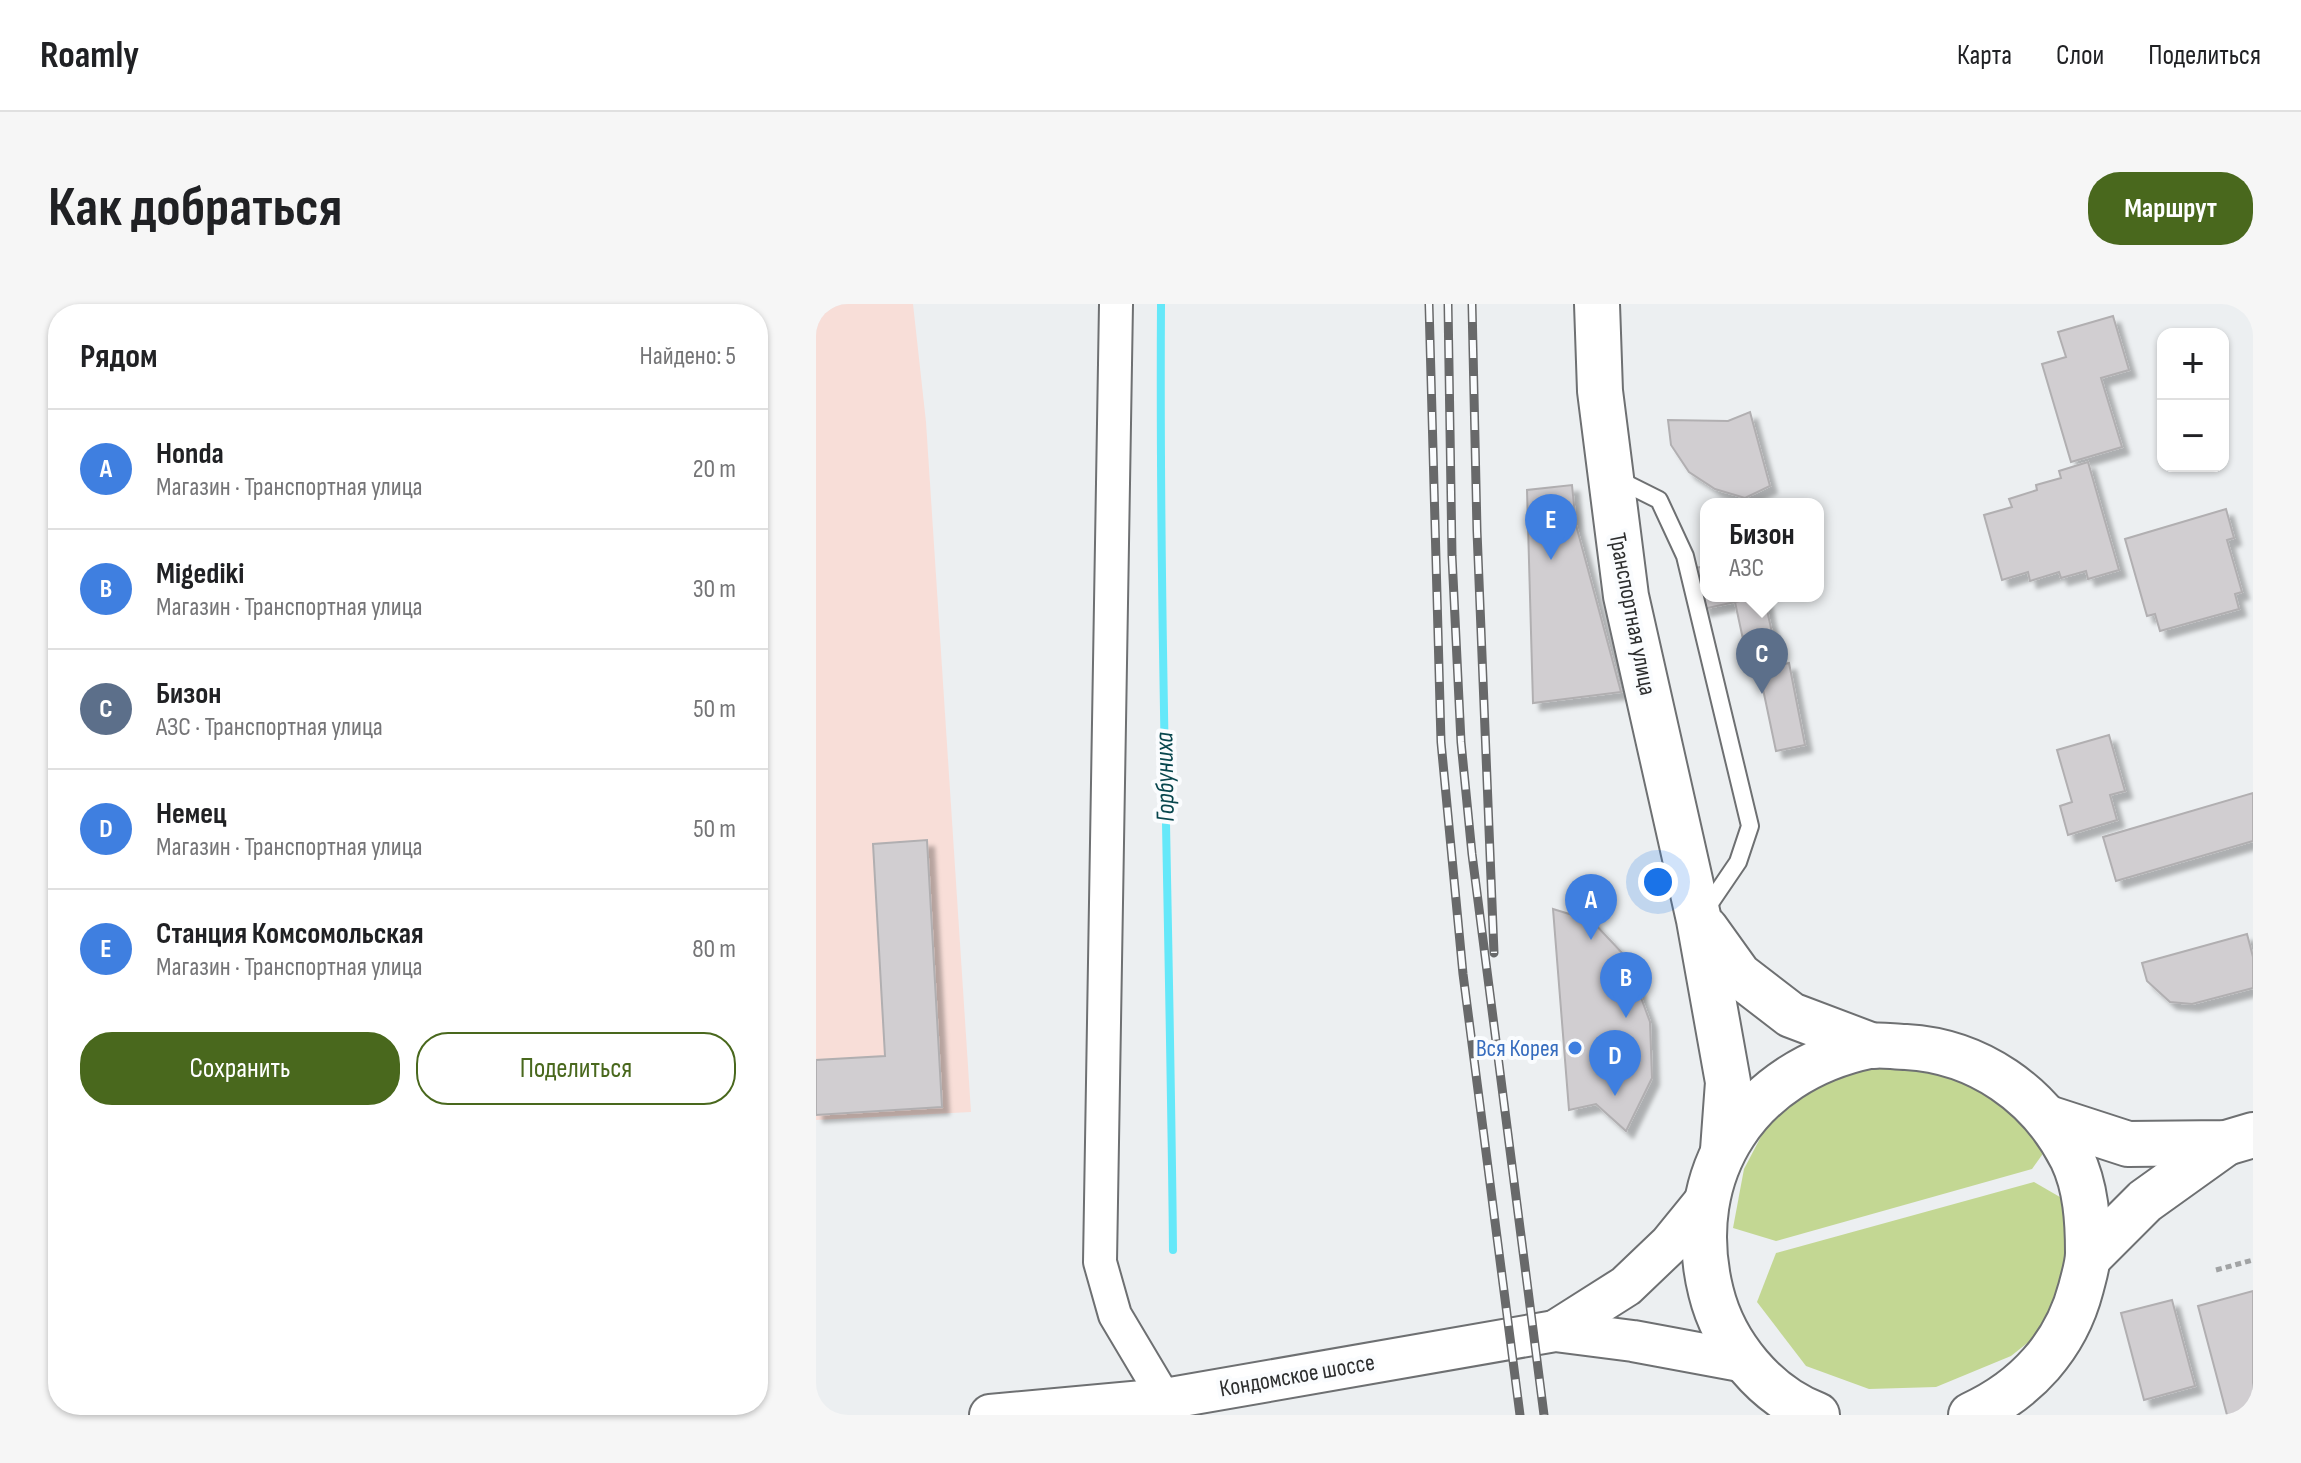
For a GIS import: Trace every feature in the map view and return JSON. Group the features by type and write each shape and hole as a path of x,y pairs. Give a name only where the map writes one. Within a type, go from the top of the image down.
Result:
{"main road":[{"name":"Транспортная улица","path":"1597,304 1600,391 1608,474 1626,596 1699,920 1728,1082 1723,1150"},
{"name":"Транспортная улица","path":"1699,920 1739,975 1791,1015 1873,1046"},
{"path":"1809,1413 1772,1389 1746,1362 1716,1314 1703,1258 1705,1201 1723,1150 1760,1099 1812,1063 1873,1046 1938,1049 1999,1074 2048,1118 2073,1161 2087,1208 2088,1258 2074,1314 2044,1364 2001,1402 1971,1415"},
{"path":"2048,1118 2128,1144 2239,1139"},
{"path":"2088,1258 2145,1201 2239,1139"}],"street":[{"path":"1116,304 1100,1262 1115,1315 1165,1399"},
{"name":"Кондомское шоссе","path":"1555,1331 1626,1286 1670,1244 1705,1201"},
{"name":"Кондомское шоссе","path":"990,1415 1165,1399 1555,1331 1633,1341 1746,1362"}],"lane":[{"path":"1608,474 1659,500 1685,556 1750,826 1738,862 1699,920"}],"path":[{"path":"2216,1270 2253,1260"}],"shaded area":[{"path":"816,304 913,304 926,422 971,1112 816,1120"}],"green space":[{"path":"1903,1060 1968,1076 2016,1106 2047,1148 2032,1169 1776,1241 1733,1228 1744,1169 1776,1108 1837,1070"},
{"path":"2034,1182 2072,1204 2074,1238 2050,1325 2011,1356 1936,1387 1869,1389 1806,1366 1757,1302 1776,1253"}],"building":[{"path":"2113,316 2129,370 2101,378 2122,447 2071,462 2042,364 2066,357 2058,332"},
{"path":"1750,412 1770,486 1745,498 1715,489 1689,472 1671,445 1668,420 1728,421"},
{"path":"2088,462 2119,570 2088,579 2086,571 2061,578 2059,572 2030,581 2028,572 2002,580 1984,515 2012,507 2009,499 2037,490 2036,485 2061,478 2059,471"},
{"path":"1572,485 1576,525 1621,692 1533,703 1527,490"},
{"path":"2226,509 2234,538 2227,540 2242,592 2235,594 2239,609 2160,631 2155,614 2147,616 2125,539"},
{"path":"1700,567 1700,594 1695,568"},
{"path":"1702,602 1735,602 1703,609"},
{"path":"1735,602 1765,602 1779,665 1750,672"},
{"path":"1789,663 1805,745 1776,751 1759,670"},
{"path":"2109,735 2125,791 2110,795 2117,820 2068,835 2060,806 2072,802 2057,750"},
{"path":"2253,793 2253,841 2116,881 2103,837"},
{"path":"927,840 942,1107 816,1115 816,1060 885,1056 873,844"},
{"path":"1553,909 1592,921 1626,957 1650,1022 1652,1078 1626,1131 1596,1104 1569,1110"},
{"path":"2247,934 2253,957 2253,988 2192,1004 2170,1002 2147,981 2142,963"},
{"path":"2253,1291 2253,1415 2227,1415 2198,1306"},
{"path":"2172,1300 2195,1386 2144,1400 2121,1313"}],"waterway":[{"name":"Горбуниха","path":"1161,304 1173,1250"}],"railway":[{"path":"1429,304 1441,742 1463,974 1520,1415"},
{"path":"1448,304 1452,556 1461,742 1472,854 1544,1415"},
{"path":"1472,304 1477,531 1494,953"}],"place":[{"name":"Станция Комсомольская","path":"1551,560"},
{"name":"Бизон","path":"1762,694"},
{"name":"Honda","path":"1591,940"},
{"name":"Migediki","path":"1626,1018"},
{"name":"Вся Корея","path":"1575,1048"},
{"name":"Немец","path":"1615,1096"}]}
